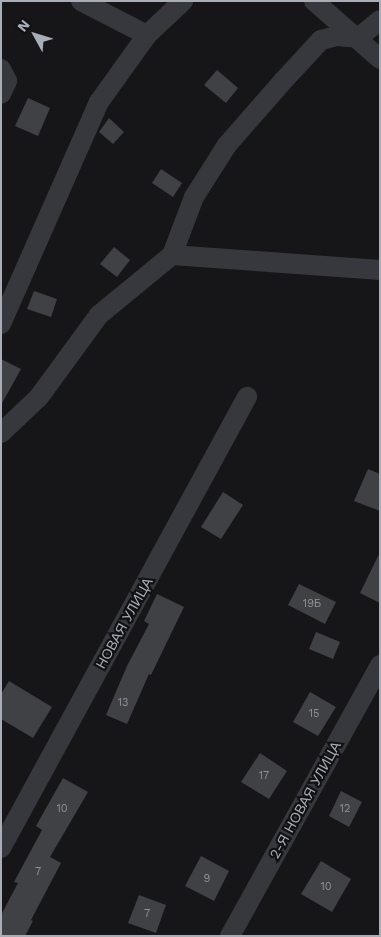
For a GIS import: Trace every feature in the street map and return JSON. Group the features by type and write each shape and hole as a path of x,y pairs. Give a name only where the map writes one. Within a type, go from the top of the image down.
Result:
{"street":[{"path":"81,1 147,35"},
{"path":"1,324 99,102 147,35 183,1"},
{"path":"314,1 380,59"},
{"path":"2,427 38,397 99,315 172,255 194,197 227,145 321,40 337,36 358,38 380,20"},
{"path":"1,69 7,82 1,94"},
{"path":"172,255 380,270"},
{"name":"НОВАЯ УЛИЦА","path":"1,848 247,396"},
{"name":"2-Я НОВАЯ УЛИЦА","path":"230,936 380,665"}],"building":[{"path":"217,70 238,88 226,103 204,85"},
{"path":"28,98 50,108 38,136 15,126"},
{"path":"109,118 124,132 113,144 99,132"},
{"path":"161,169 182,183 173,197 152,183"},
{"path":"114,247 130,260 117,277 100,264"},
{"path":"34,291 57,299 51,317 27,309"},
{"path":"1,359 21,369 1,405"},
{"path":"368,469 380,474 380,511 354,501"},
{"path":"223,492 243,505 221,539 201,527"},
{"path":"380,552 380,603 360,593"},
{"path":"299,584 336,602 325,624 288,605"},
{"path":"157,594 184,607 151,675 149,674 127,724 106,715 127,666 149,624 144,621"},
{"path":"316,632 340,642 333,659 309,649"},
{"path":"9,681 52,707 33,738 1,719 1,694"},
{"path":"310,692 336,707 318,736 293,722"},
{"path":"260,753 287,771 269,799 241,782"},
{"path":"63,778 88,792 50,857 61,863 31,920 33,921 25,936 1,936 1,915 18,883 14,882 42,830 36,826"},
{"path":"341,791 362,802 349,827 329,816"},
{"path":"201,856 229,871 214,901 185,886"},
{"path":"321,861 351,879 332,912 301,894"},
{"path":"139,895 166,905 156,933 128,923"}]}
